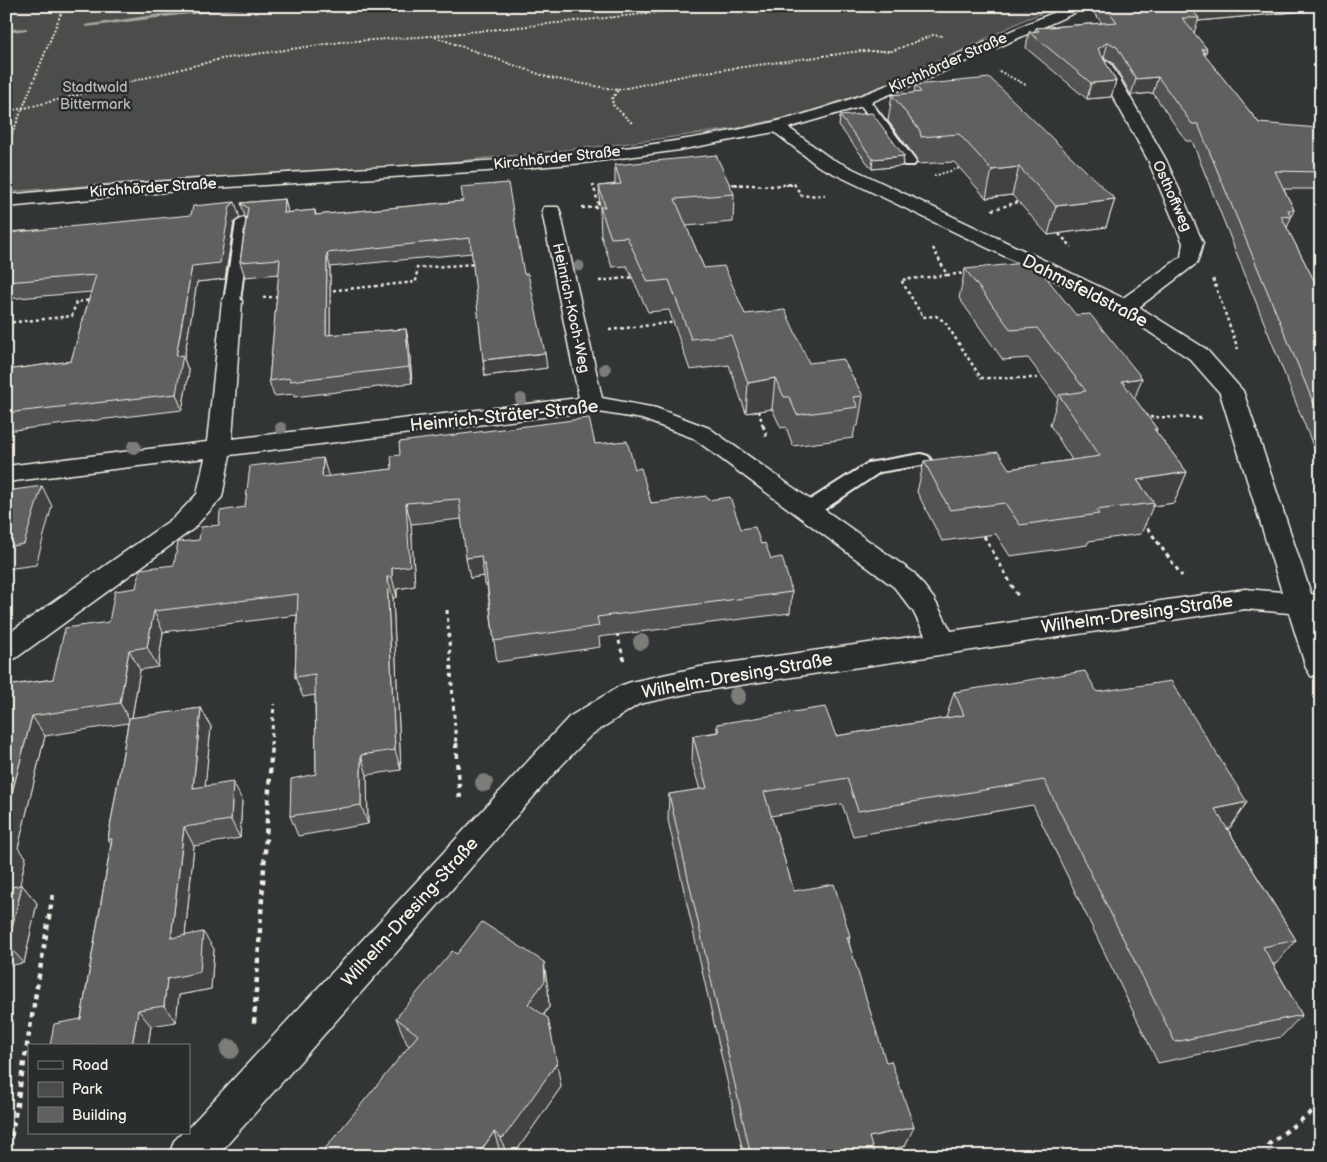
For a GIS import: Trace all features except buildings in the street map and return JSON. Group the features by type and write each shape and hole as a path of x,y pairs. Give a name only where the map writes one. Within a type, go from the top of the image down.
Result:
{"street":[{"name":"Kirchhörder Straße","path":"6,201 138,188 446,170 528,162 714,138 776,126 863,100 923,77 1009,36 1083,6"},
{"name":"Osthoffweg","path":"1103,64 1157,160 1193,243 1190,259 1125,307"},
{"name":"Dahmsfeldstraße","path":"776,126 824,162 1125,307 1198,354 1231,391 1310,604 1321,668"},
{"name":"Heinrich-Koch-Weg","path":"551,211 592,404"},
{"path":"6,650 184,523 209,497 219,449 232,301"},
{"name":"Heinrich-Sträter-Straße","path":"6,474 592,404 633,408 670,418 701,433 904,580 924,606 943,643"},
{"name":"Wilhelm-Dresing-Straße","path":"189,1156 250,1092 463,852 580,726 631,694 700,679 1245,598 1310,604"}],"lane":[{"path":"863,100 909,162"},
{"path":"232,301 243,222"},
{"path":"809,510 875,467 922,460"}],"path":[{"path":"6,149 64,6"},
{"path":"6,110 21,109 221,59 340,42 432,36 720,6"},
{"path":"432,36 550,78 618,90 692,74 726,71 860,51 892,51 933,35 952,36"},
{"path":"997,70 1026,84"},
{"path":"618,90 612,99 613,105 638,128"},
{"path":"933,176 960,168"},
{"path":"592,178 599,207 605,210"},
{"path":"723,179 730,185 794,184 802,196 830,195 862,181"},
{"path":"930,240 947,275 901,280 923,317 936,316 945,322 981,378 1038,378"},
{"path":"1193,243 1206,260 1247,375 1231,391"},
{"path":"319,292 416,282 416,268 481,263"},
{"path":"566,284 638,277"},
{"path":"232,301 280,296"},
{"path":"6,323 72,316 76,302 95,300"},
{"path":"576,334 679,321"},
{"path":"1141,417 1188,416 1243,424"},
{"path":"1133,523 1143,521 1203,604"},
{"path":"984,536 1037,629"},
{"path":"447,610 463,852"},
{"path":"616,629 631,694"},
{"path":"254,1032 274,704"},
{"path":"8,1156 53,894"},
{"path":"1269,1156 1269,1144 1321,1105"}],"green space":[{"name":"Stadtwald Bittermark","path":"6,6 1062,6 1026,19 952,55 868,92 798,115 733,129 613,145 401,167 175,179 6,192"}],"waterway":[{"path":"87,25 181,13 276,6"},
{"path":"6,31 25,29"}]}
